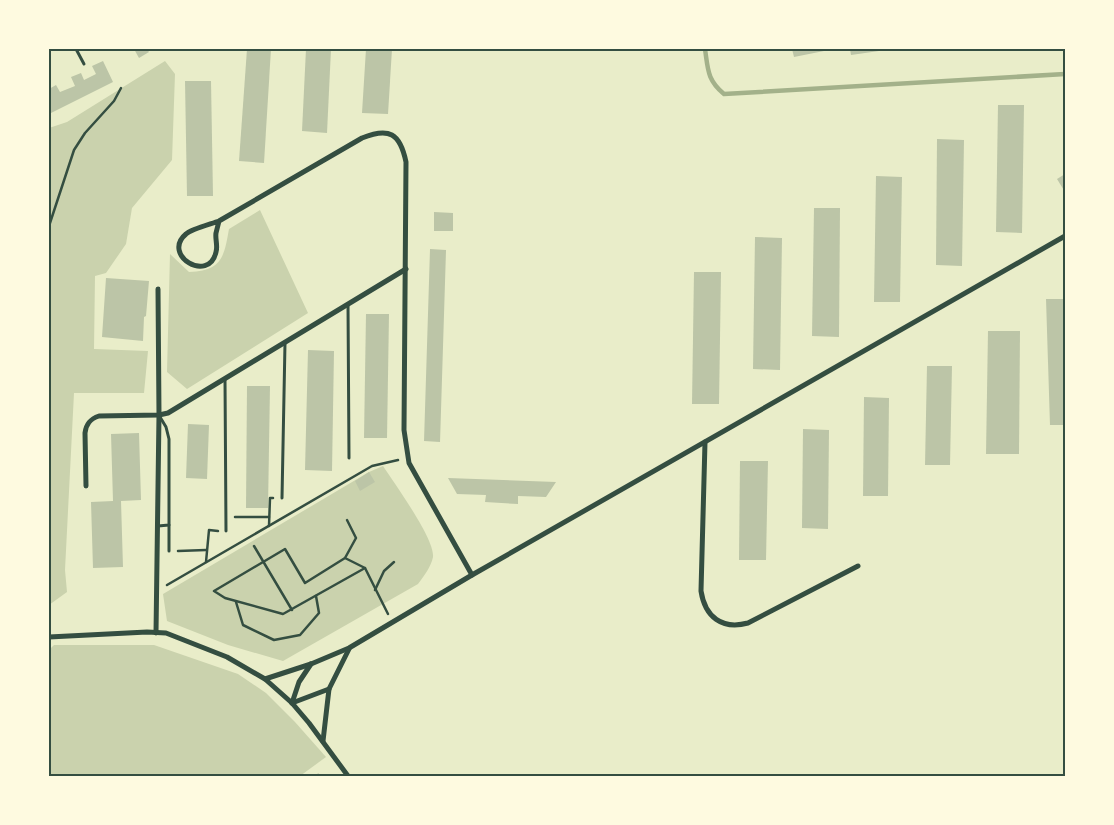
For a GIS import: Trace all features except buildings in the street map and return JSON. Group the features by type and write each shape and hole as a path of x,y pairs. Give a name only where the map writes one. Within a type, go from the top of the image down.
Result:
{"street":[{"path":"219,221 214,258 203,266 192,265 186,262 180,251 182,239 186,234 219,221 362,138 383,132 392,134 397,140 404,152 406,162 404,430 408,459 421,486 472,575"},
{"path":"265,679 311,664 349,648 472,575 1065,236"},
{"path":"86,486 85,433 86,425 89,422 99,416 159,415 175,409 406,269"},
{"path":"156,633 159,415 158,289"},
{"path":"705,442 701,591 703,602 708,612 717,620 727,625 737,626 748,623 858,566"},
{"path":"49,636 156,633 173,635 227,657 265,679 292,704 323,741 348,776"},
{"path":"323,741 329,688 349,648"},
{"path":"292,704 299,682 311,664"},
{"path":"292,704 329,688"}],"lane":[{"path":"76,49 84,64"},
{"path":"348,304 349,458"},
{"path":"282,498 284,343"},
{"path":"225,379 226,531"},
{"path":"159,415 166,426 169,439 169,551"},
{"path":"158,526 169,525"}],"path":[{"path":"49,226 74,150 85,133 114,101 121,88"},
{"path":"157,591 372,466 384,462 408,459"},
{"path":"269,526 270,498 282,498"},
{"path":"226,518 269,517"},
{"path":"347,520 356,538 345,558 305,583 285,549 214,591 225,598 283,614 364,568"},
{"path":"206,562 209,530 226,531"},
{"path":"254,546 292,610"},
{"path":"169,551 206,550"},
{"path":"345,558 364,568 392,622"},
{"path":"375,590 384,571 394,562"},
{"path":"236,601 243,624 274,640 300,635 319,614 316,596"}],"green space":[{"path":"165,61 175,74 172,160 132,208 126,244 106,273 95,276 94,349 148,351 144,393 74,393 65,570 67,592 49,605 49,190 51,184 49,183 49,128 67,122"},
{"path":"260,210 308,313 187,389 167,372 170,254 189,272 208,269 220,261 229,229"},
{"path":"383,466 421,525 432,549 433,557 431,564 418,584 283,661 228,645 167,621 163,594 369,472"},
{"path":"54,645 154,645 238,674 266,693 326,757 300,776 49,776 49,650"}],"waterway":[{"path":"705,49 711,79 724,94 1065,74"}]}
